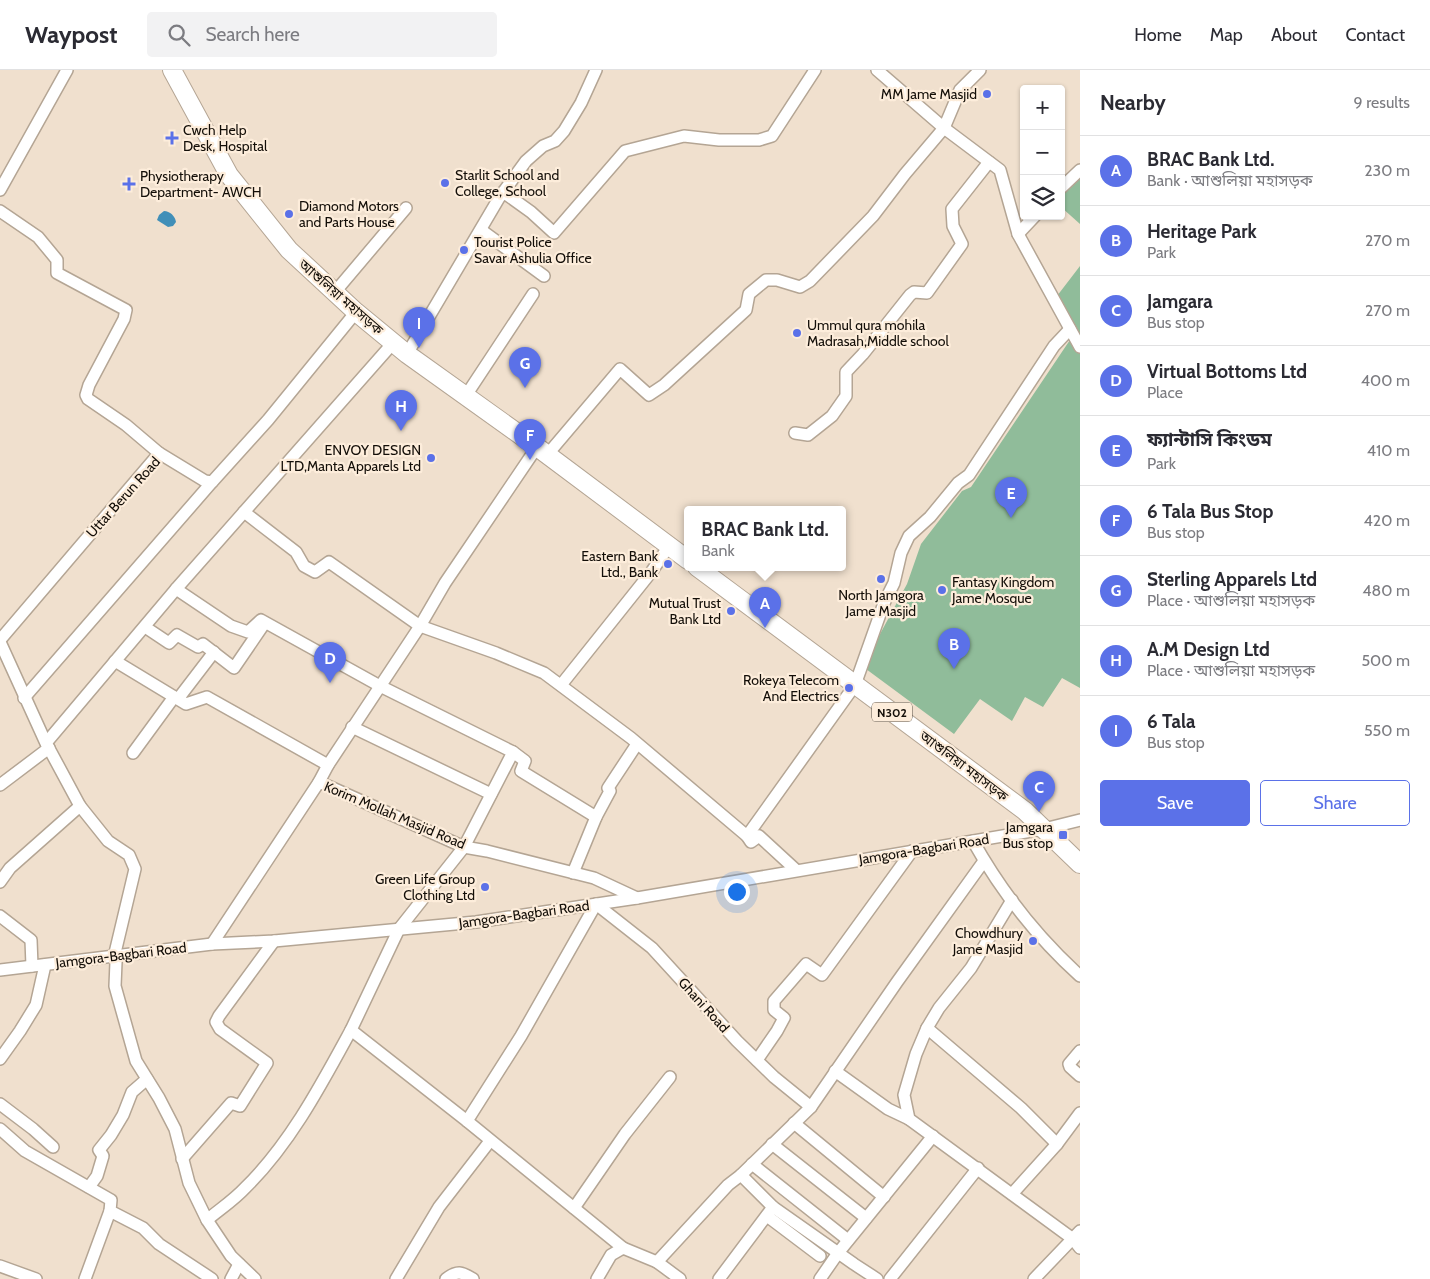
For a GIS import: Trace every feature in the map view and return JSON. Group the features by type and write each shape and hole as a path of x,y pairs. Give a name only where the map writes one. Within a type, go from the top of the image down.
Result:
{"highway":[{"name":"আশুলিয়া মহাসড়ক","path":"172,70 229,176 289,250 356,312 407,354 542,451 684,557"},
{"name":"আশুলিয়া মহাসড়ক","path":"702,571 1025,811 1080,864"}],"street":[{"path":"0,190 67,70"},
{"path":"407,354 503,192 526,161 543,146 556,141 564,131 581,103 596,70"},
{"path":"503,192 531,212 554,233 625,151 684,136 719,140 759,140 772,136 815,70"},
{"path":"876,70 944,128 1000,170 1018,234 1080,347"},
{"path":"328,765 420,626 445,583 542,451 620,370 649,396 664,385 746,310 749,294 766,280 777,280 800,287 810,281 873,216 904,174 944,128 960,90 980,70"},
{"path":"795,433 808,435 832,416 846,396 846,372 864,354 910,295 914,292 927,293 939,278 962,244 953,226 952,209 989,162"},
{"path":"1065,184 1080,170"},
{"path":"335,292 406,208"},
{"path":"0,211 38,237 57,260 58,273 126,310 124,319 88,385 86,395 88,399 126,425 159,454"},
{"path":"1018,234 1031,220"},
{"path":"481,230 544,276"},
{"path":"465,397 533,294"},
{"path":"24,698 268,420 356,312"},
{"path":"747,836 855,685 884,603 894,583 901,554 909,536 930,516 958,483 969,475 1054,346 1070,330"},
{"path":"0,785 47,746 176,589 393,343"},
{"name":"Uttar Berun Road","path":"0,641 159,454 205,481 212,482"},
{"path":"244,512 296,552 304,566 315,572 329,562 420,626 496,653 544,673 637,744 747,836 751,842 760,836 796,870"},
{"path":"561,685 646,579 669,546"},
{"path":"176,589 231,626 248,632 261,620 380,686 513,752 525,761 521,771 596,817"},
{"path":"145,627 169,644 178,635 198,647 203,644 234,668 265,622"},
{"path":"0,641 47,746 80,806 108,840 129,855 134,869 114,957 116,962 114,986 136,1061 174,1129 189,1183 207,1220 231,1256 255,1279"},
{"path":"133,753 214,652"},
{"path":"116,661 176,698"},
{"name":"Korim Mollah Masjid Road","path":"176,698 186,704 207,697 328,765 319,782 464,847 594,878 637,898"},
{"path":"352,727 491,794"},
{"path":"574,873 596,817 610,791 608,788 637,744"},
{"path":"207,1220 245,1188 278,1150 320,1088 351,1030 399,929 464,847 513,752"},
{"path":"212,944 319,782"},
{"path":"0,882 10,868 80,806"},
{"name":"Jamgora-Bagbari Road","path":"0,970 212,944 274,941 476,922 637,898 1044,829 1080,820"},
{"path":"973,841 992,874 1012,900 1055,954 1080,976"},
{"path":"757,1060 784,1018 774,1010 774,1001 806,964 822,974 912,851"},
{"path":"657,1262 728,1185 741,1176 810,1107 984,861"},
{"path":"909,1119 904,1095 916,1054 927,1028 939,1008 971,968 1012,900"},
{"path":"467,1121 521,1036 596,904"},
{"name":"Ghani Road","path":"596,904 652,948 737,1041 774,1077 810,1107"},
{"path":"0,916 31,940 32,966"},
{"path":"182,1159 231,1103 240,1106 267,1063 220,1029 216,1022 274,941"},
{"path":"0,1059 20,1032 36,1005 45,965"},
{"path":"927,1028 1021,1108 1057,1144"},
{"path":"351,1030 467,1121 623,1248 657,1262 680,1279"},
{"path":"1080,1051 1069,1064 1080,1076"},
{"path":"835,1071 888,1109 909,1119 1012,1194 1078,1239 1034,1279"},
{"path":"574,1208 625,1134 670,1077"},
{"path":"89,1187 97,1176 103,1156 99,1150 123,1115 132,1092 147,1079"},
{"path":"0,1104 52,1146"},
{"path":"1012,1194 1057,1144 1080,1113"},
{"path":"794,1124 884,1197"},
{"path":"0,1129 24,1151 110,1200 110,1211 85,1279"},
{"path":"820,1279 848,1240 933,1136"},
{"path":"396,1279 439,1206 490,1140"},
{"path":"772,1144 866,1218"},
{"path":"752,1164 848,1240"},
{"path":"890,1279 978,1168"},
{"path":"741,1176 770,1212 820,1256"},
{"path":"110,1211 143,1228 159,1244 212,1279"},
{"path":"770,1212 877,1279"},
{"path":"719,1279 770,1212"},
{"path":"597,1279 612,1255 623,1248"},
{"path":"231,1279 240,1264"},
{"path":"0,1266 36,1279"},
{"path":"446,1279 454,1273 464,1273 473,1279"}],"green space":[{"path":"1080,173 1080,224 1065,211 1065,187"},
{"path":"1080,266 1080,688 1062,678 1043,707 1025,697 1012,721 980,699 954,734 866,669 880,634 907,584 921,544 962,491 971,487 1076,331 1057,296"}],"water":[{"path":"164,211 170,213 175,218 176,222 173,226 168,227 157,220"}],"place":[{"name":"MM Jame Masjid","path":"987,94"},
{"name":"Cwch Help Desk, Hospital","path":"172,138"},
{"name":"Starlit School and College, School","path":"445,183"},
{"name":"Physiotherapy Department- AWCH","path":"129,184"},
{"name":"Diamond Motors and Parts House","path":"289,214"},
{"name":"Tourist Police Savar Ashulia Office","path":"464,250"},
{"name":"Ummul qura mohila Madrasah,Middle school","path":"797,333"},
{"name":"6 Tala","path":"419,348"},
{"name":"Sterling Apparels Ltd","path":"525,388"},
{"name":"A.M Design Ltd","path":"401,431"},
{"name":"ENVOY DESIGN LTD,Manta Apparels Ltd","path":"431,458"},
{"name":"6 Tala Bus Stop","path":"530,460"},
{"name":"ফ্যান্টাসি কিংডম","path":"1011,518"},
{"name":"Eastern Bank Ltd., Bank","path":"668,564"},
{"name":"North Jamgora Jame Masjid","path":"881,579"},
{"name":"Fantasy Kingdom Jame Mosque","path":"942,590"},
{"name":"Mutual Trust Bank Ltd","path":"731,611"},
{"name":"BRAC Bank Ltd.","path":"765,628"},
{"name":"Heritage Park","path":"954,669"},
{"name":"Virtual Bottoms Ltd","path":"330,683"},
{"name":"Rokeya Telecom And Electrics","path":"849,688"},
{"name":"Jamgara","path":"1039,812"},
{"name":"Jamgara Bus stop","path":"1063,835"},
{"name":"Green Life Group Clothing Ltd","path":"485,887"},
{"name":"Chowdhury Jame Masjid","path":"1033,941"}]}
